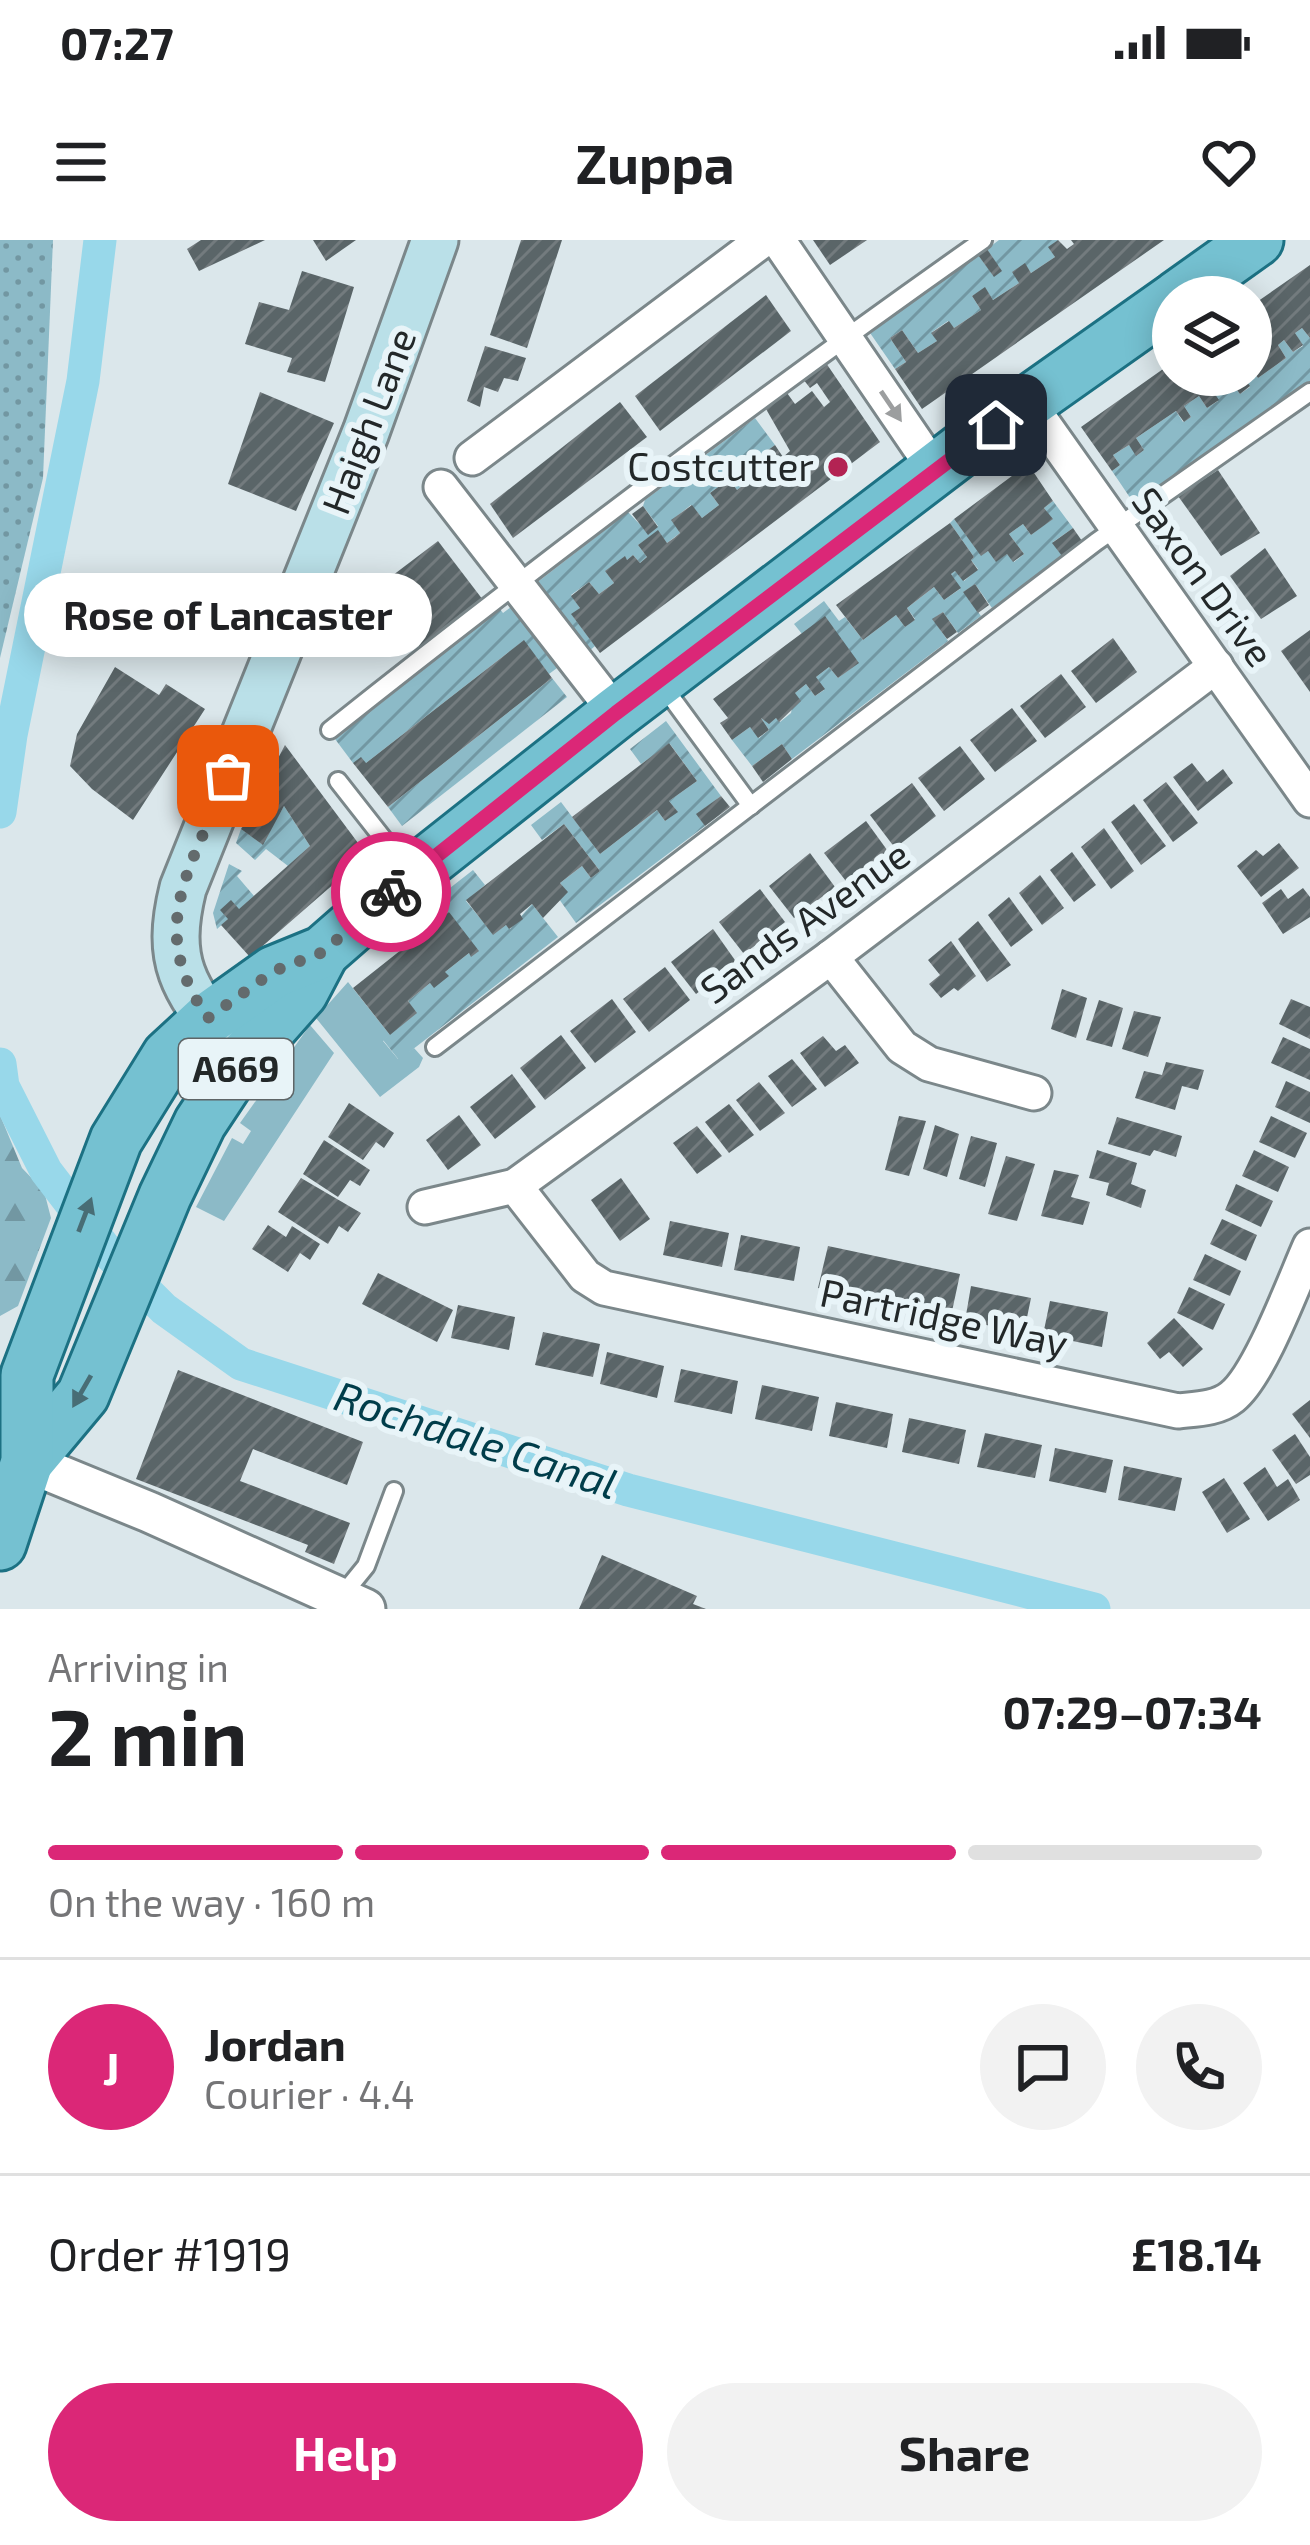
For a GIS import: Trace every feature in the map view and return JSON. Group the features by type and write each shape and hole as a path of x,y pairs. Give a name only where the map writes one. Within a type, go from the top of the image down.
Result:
{"main road":[{"name":"Haigh Lane","path":"242,1061 188,990 177,957 174,926 183,888 356,456 435,240"},
{"name":"A669","path":"1206,276 1257,240"},
{"name":"A669","path":"27,1462 16,1369 56,1291 116,1140 168,1056 208,1018 274,971 323,952 411,874 616,713 935,470 1152,314"},
{"name":"A669","path":"0,1544 27,1462 83,1395 200,1123 242,1061 302,992 323,952"}],"street":[{"path":"472,458 763,240"},
{"path":"778,240 935,470"},
{"name":"Saxon Drive","path":"1028,402 1310,800"},
{"path":"441,487 616,713"},
{"name":"Sands Avenue","path":"425,1207 515,1186 831,957 1216,666"},
{"path":"831,957 902,1047 929,1064 1034,1093"},
{"name":"Partridge Way","path":"515,1186 585,1276 604,1288 1178,1412 1214,1407 1233,1396 1248,1377 1310,1246"},
{"path":"27,1462 352,1604"}],"lane":[{"path":"330,730 515,583 983,240"},
{"path":"435,1047 1116,527 1310,392"},
{"path":"659,681 751,806"},
{"path":"338,781 411,874"},
{"path":"352,1604 394,1491"}],"green space":[{"path":"0,240 53,240 43,478 0,658"},
{"path":"999,240 1058,240 1049,247 1055,257 1031,273 1025,264 1019,283 993,300 985,288 972,296 981,310 954,328 948,321 932,332 937,341 918,353 902,330 890,338 906,362 895,369 868,330 978,255 994,276 1001,271 987,249"},
{"path":"1302,328 1310,338 1310,381 1135,505 1112,471 1120,465 1113,455 1129,445 1137,455 1144,450 1136,438 1176,411 1183,422 1191,417 1184,406 1199,396 1207,408 1218,401 1215,396 1272,396 1272,368 1286,358 1278,345 1284,340 1293,352 1303,346 1295,333"},
{"path":"755,418 775,445 747,466 754,477 737,490 729,479 710,493 719,505 702,518 691,505 672,520 680,533 667,543 658,531 638,545 647,557 640,563 633,555 624,557 606,572 614,583 599,594 589,582 571,595 580,608 572,615 595,646 587,653 535,584 628,512 649,534 658,526 643,506 645,500"},
{"path":"1053,501 1073,528 1053,542 1062,556 992,608 975,584 964,592 981,616 958,633 943,612 933,619 948,641 792,759 782,744 752,766 732,740 750,727 759,738 769,730 761,718 780,722 791,713 795,693 806,684 815,696 824,690 816,677 829,667 838,678 858,663 802,634 794,624 824,601 863,640 896,615 905,627 915,619 907,608 934,587 944,600 960,589 951,574 955,571 964,581 978,569 950,523 954,519 981,555 988,551 996,561 1007,554 1014,562 1024,554 1009,534 1023,524 1031,535 1052,519 1044,508"},
{"path":"515,604 561,665 549,674 523,641 366,763 353,763 335,739 500,609 503,613"},
{"path":"552,678 567,697 402,826 388,807"},
{"path":"666,721 721,796 697,814 705,826 576,923 559,899 567,892 560,883 582,866 591,878 600,871 564,824 542,840 531,825 561,802 600,854 657,810 665,821 677,811 669,801 697,781 670,744 641,764 630,749"},
{"path":"284,806 310,846 288,866 266,849 255,860 236,843 241,829 262,844"},
{"path":"229,864 242,871 237,876 254,896 217,929 213,913"},
{"path":"473,870 485,885 466,901 493,934 506,925 510,929 532,904 558,937 399,1060 383,1040 416,1013 408,1001 430,983 434,987 469,953 472,956 449,912 429,927 418,913"},
{"path":"348,982 390,1035 383,1041 398,1059 414,1048 423,1058 419,1067 380,1097 316,1018"},
{"path":"310,1025 334,1053 224,1221 196,1207 232,1138 243,1144 251,1131 240,1123"},
{"path":"0,1115 22,1168 44,1191 51,1218 18,1306 0,1316"}],"building":[{"path":"201,240 265,240 199,271 187,249"},
{"path":"313,240 356,240 326,261"},
{"path":"521,240 562,240 527,348 490,335"},
{"path":"813,240 867,240 830,265"},
{"path":"1058,240 1067,249 1074,244 1071,240 1164,240 922,409 895,369 906,362 890,338 902,330 918,353 937,341 931,333 949,321 954,328 981,310 972,296 985,287 993,300 1019,283 1012,272 1025,263 1031,273 1055,257 1048,247"},
{"path":"987,249 1002,271 994,277 978,255"},
{"path":"1310,265 1310,338 1302,328 1295,333 1303,345 1293,352 1284,340 1278,345 1286,358 1272,368 1272,291"},
{"path":"302,271 354,287 325,382 287,372 292,358 245,344 259,302 289,310"},
{"path":"766,295 791,331 660,431 635,396"},
{"path":"485,346 526,358 518,381 504,378 498,392 484,387 480,407 467,401"},
{"path":"826,363 880,442 600,653 571,614 580,608 571,596 589,582 599,594 614,583 605,571 625,556 627,560 633,555 640,563 647,557 638,545 658,530 667,543 680,533 671,520 692,505 702,518 719,505 710,493 729,479 737,490 754,477 746,466 775,445 783,457 790,451 766,409 787,393 795,404 812,391 824,407 830,402 817,383 810,388 803,379"},
{"path":"1152,377 1152,396 1199,396 1184,406 1191,417 1184,422 1176,411 1136,438 1144,450 1136,456 1129,445 1113,455 1120,465 1112,471 1081,427"},
{"path":"260,392 334,423 296,511 228,484"},
{"path":"1199,396 1216,396 1219,400 1207,408"},
{"path":"620,402 647,437 513,538 490,504"},
{"path":"1028,464 1053,501 1044,508 1053,519 1031,535 1023,524 1009,534 1024,554 1013,562 1007,554 996,562 988,551 981,556 954,519"},
{"path":"1218,470 1260,533 1221,556 1178,496"},
{"path":"643,506 658,527 648,535 632,514"},
{"path":"950,523 978,570 963,581 955,571 951,574 961,588 944,600 934,587 907,608 915,620 905,627 896,615 863,640 836,605"},
{"path":"1073,528 1082,541 1062,556 1052,543"},
{"path":"438,541 483,600 421,648 376,588"},
{"path":"1265,548 1297,596 1261,619 1230,576"},
{"path":"975,584 989,605 978,613 963,592"},
{"path":"943,612 957,632 947,639 932,619"},
{"path":"825,616 859,663 838,678 829,667 816,677 825,689 815,696 806,684 795,693 801,701 779,722 776,718 769,724 761,718 769,730 758,738 750,727 732,740 720,723 728,718 713,699"},
{"path":"1310,630 1310,692 1281,651"},
{"path":"1113,638 1137,672 1096,703 1071,671"},
{"path":"524,640 552,678 388,807 353,763 361,757 366,763"},
{"path":"115,667 159,695 166,684 205,709 133,820 70,766 77,734"},
{"path":"1061,674 1086,707 1045,738 1020,706"},
{"path":"1012,708 1037,741 995,772 970,740"},
{"path":"669,743 697,781 669,801 678,812 665,821 657,810 600,854 572,817"},
{"path":"782,744 792,759 763,782 752,766"},
{"path":"285,745 367,855 250,957 221,925 228,919 220,910 231,900 239,909 310,846 284,806 263,845 241,829"},
{"path":"960,746 985,779 944,811 918,778"},
{"path":"1192,763 1207,782 1223,769 1233,783 1198,811 1173,777"},
{"path":"1166,782 1198,823 1173,842 1143,800"},
{"path":"912,783 936,816 895,848 870,815"},
{"path":"721,796 730,807 705,826 696,814"},
{"path":"1134,804 1166,846 1141,865 1111,822"},
{"path":"866,821 890,854 849,885 824,853"},
{"path":"564,824 600,871 591,878 582,866 560,883 568,892 543,918 532,904 520,914 523,919 493,935 466,900"},
{"path":"1104,828 1134,871 1111,889 1081,847"},
{"path":"1279,843 1299,868 1261,897 1237,866 1256,850 1263,856"},
{"path":"1072,852 1096,885 1074,902 1050,870"},
{"path":"810,853 835,887 794,918 769,886"},
{"path":"1040,875 1064,908 1042,925 1019,893"},
{"path":"1303,888 1310,897 1310,917 1283,934 1262,903 1281,889 1288,899"},
{"path":"760,889 785,922 744,954 719,922"},
{"path":"1009,897 1033,930 1011,947 988,915"},
{"path":"449,912 479,951 445,972 449,976 434,988 430,983 408,1001 417,1013 390,1035 353,988"},
{"path":"978,921 1011,965 987,982 958,939"},
{"path":"713,929 737,963 696,994 671,962"},
{"path":"951,941 976,976 941,998 929,984 940,975 928,960"},
{"path":"665,967 690,1000 649,1032 623,999"},
{"path":"1062,989 1087,998 1076,1038 1051,1029"},
{"path":"612,999 636,1032 595,1063 570,1031"},
{"path":"1291,999 1310,1007 1310,1039 1279,1024"},
{"path":"1099,1000 1123,1008 1112,1047 1086,1040"},
{"path":"1134,1011 1161,1017 1148,1057 1122,1049"},
{"path":"561,1035 586,1068 545,1100 520,1068"},
{"path":"823,1036 836,1051 845,1045 859,1063 825,1087 800,1053"},
{"path":"1283,1037 1310,1049 1310,1080 1271,1063"},
{"path":"792,1059 817,1089 792,1107 768,1076"},
{"path":"1166,1062 1204,1070 1198,1090 1182,1086 1175,1110 1135,1098 1144,1071 1162,1075"},
{"path":"512,1074 536,1107 495,1139 470,1107"},
{"path":"1286,1081 1310,1092 1310,1123 1275,1107"},
{"path":"759,1082 785,1113 760,1131 736,1100"},
{"path":"349,1103 394,1133 384,1148 376,1142 363,1160 328,1137"},
{"path":"729,1104 754,1135 729,1153 705,1122"},
{"path":"459,1115 481,1145 448,1170 426,1140"},
{"path":"899,1116 926,1121 909,1176 885,1170"},
{"path":"1271,1116 1307,1133 1295,1158 1259,1142"},
{"path":"1117,1117 1182,1136 1176,1157 1154,1150 1150,1156 1108,1144"},
{"path":"935,1125 959,1134 947,1177 923,1169"},
{"path":"697,1126 722,1156 697,1174 673,1143"},
{"path":"971,1136 997,1143 985,1187 959,1179"},
{"path":"324,1140 370,1170 360,1186 350,1180 338,1197 303,1174"},
{"path":"1097,1150 1137,1163 1131,1184 1146,1190 1141,1208 1106,1195 1109,1183 1089,1178"},
{"path":"1254,1150 1289,1167 1278,1192 1242,1176"},
{"path":"1006,1156 1035,1164 1017,1221 988,1214"},
{"path":"1054,1170 1079,1175 1071,1197 1090,1202 1083,1225 1041,1216"},
{"path":"301,1178 361,1213 348,1232 339,1226 328,1244 278,1212"},
{"path":"621,1178 650,1219 620,1241 591,1200"},
{"path":"1236,1184 1273,1201 1261,1227 1225,1210"},
{"path":"1222,1219 1257,1235 1246,1261 1210,1244"},
{"path":"670,1221 729,1233 722,1267 663,1255"},
{"path":"268,1225 286,1237 292,1226 320,1244 310,1260 300,1253 288,1272 252,1249"},
{"path":"741,1235 800,1247 794,1281 734,1270"},
{"path":"828,1246 960,1274 951,1316 818,1288"},
{"path":"1205,1254 1241,1271 1230,1296 1193,1280"},
{"path":"378,1273 453,1310 437,1342 362,1304"},
{"path":"971,1286 1031,1298 1024,1332 965,1321"},
{"path":"1189,1287 1225,1304 1213,1330 1177,1313"},
{"path":"1050,1301 1108,1312 1102,1347 1043,1335"},
{"path":"458,1305 515,1317 509,1350 451,1338"},
{"path":"1174,1318 1203,1349 1183,1367 1169,1352 1160,1359 1147,1343"},
{"path":"543,1332 600,1344 593,1377 535,1365"},
{"path":"607,1352 664,1366 657,1398 600,1384"},
{"path":"681,1369 738,1381 732,1414 674,1402"},
{"path":"178,1370 363,1442 347,1485 253,1449 240,1481 350,1523 334,1564 305,1552 308,1545 136,1479"},
{"path":"762,1385 819,1397 812,1431 755,1419"},
{"path":"1310,1400 1310,1438 1292,1414"},
{"path":"836,1402 893,1414 887,1448 829,1436"},
{"path":"909,1418 966,1430 959,1464 902,1452"},
{"path":"985,1433 1042,1445 1035,1478 977,1467"},
{"path":"1295,1434 1310,1457 1310,1475 1296,1484 1272,1450"},
{"path":"1055,1448 1113,1460 1106,1493 1049,1481"},
{"path":"1124,1466 1182,1478 1175,1511 1118,1500"},
{"path":"1265,1467 1277,1487 1288,1479 1300,1500 1268,1521 1243,1483"},
{"path":"1224,1478 1250,1519 1227,1533 1202,1492"},
{"path":"602,1555 697,1596 693,1604 706,1609 579,1609"}],"waterway":[{"name":"Rochdale Canal","path":"0,812 11,735 83,381 100,240"},
{"name":"Rochdale Canal","path":"0,1064 3,1086 46,1171 111,1256 164,1309 241,1364 628,1490 1094,1609"}],"way so far":[{"path":"228,776 183,888 174,926 180,970 208,1018 274,971 323,952 391,892"}],"place":[{"name":"Costcutter","path":"838,467"},
{"name":"Rose of Lancaster","path":"228,776"}],"route":[{"path":"391,892 616,713 996,425"}]}
